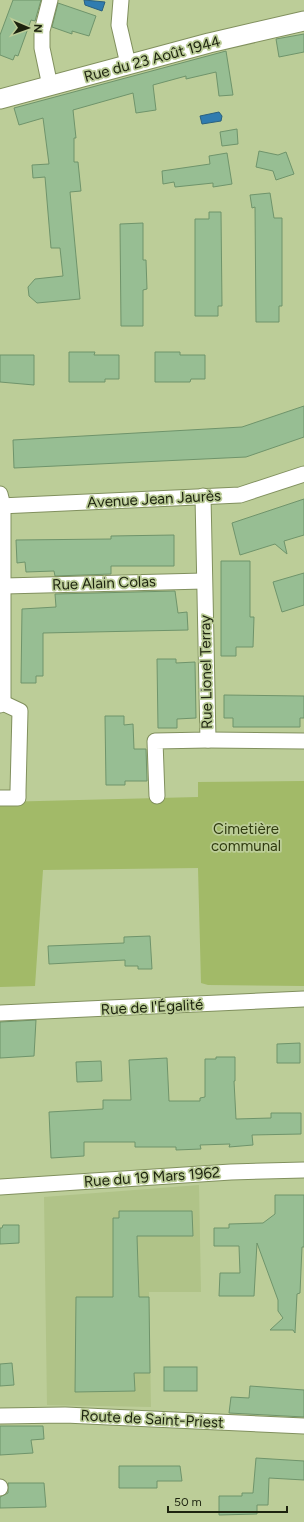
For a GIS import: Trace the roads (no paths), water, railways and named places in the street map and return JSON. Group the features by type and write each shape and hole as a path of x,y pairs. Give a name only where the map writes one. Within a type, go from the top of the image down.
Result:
{"main road":[{"name":"Rue du 23 Août 1944","path":"0,99 128,64 304,21"}],"street":[{"path":"50,0 42,31 42,48 50,86"},
{"path":"120,0 119,25 128,64"},
{"name":"Avenue Jean Jaurès","path":"1,502 240,495 304,474"},
{"name":"Rue Lionel Terray","path":"157,796 155,741 208,740 202,496"},
{"path":"0,798 18,798 20,711 2,704 1,655 4,586 1,502"},
{"name":"Rue Alain Colas","path":"4,586 204,581"},
{"path":"208,740 304,741"},
{"name":"Rue de l'Égalité","path":"0,1013 304,999"},
{"name":"Rue du 19 Mars 1962","path":"0,1186 231,1172 304,1170"},
{"name":"Route de Saint-Priest","path":"0,1416 65,1415 304,1426"}],"water":[{"path":"84,0 105,2 102,11 85,5"},
{"path":"219,112 222,116 221,121 202,124 200,116"}],"park label":[{"name":"Cimetière communal","path":"246,838"}]}
